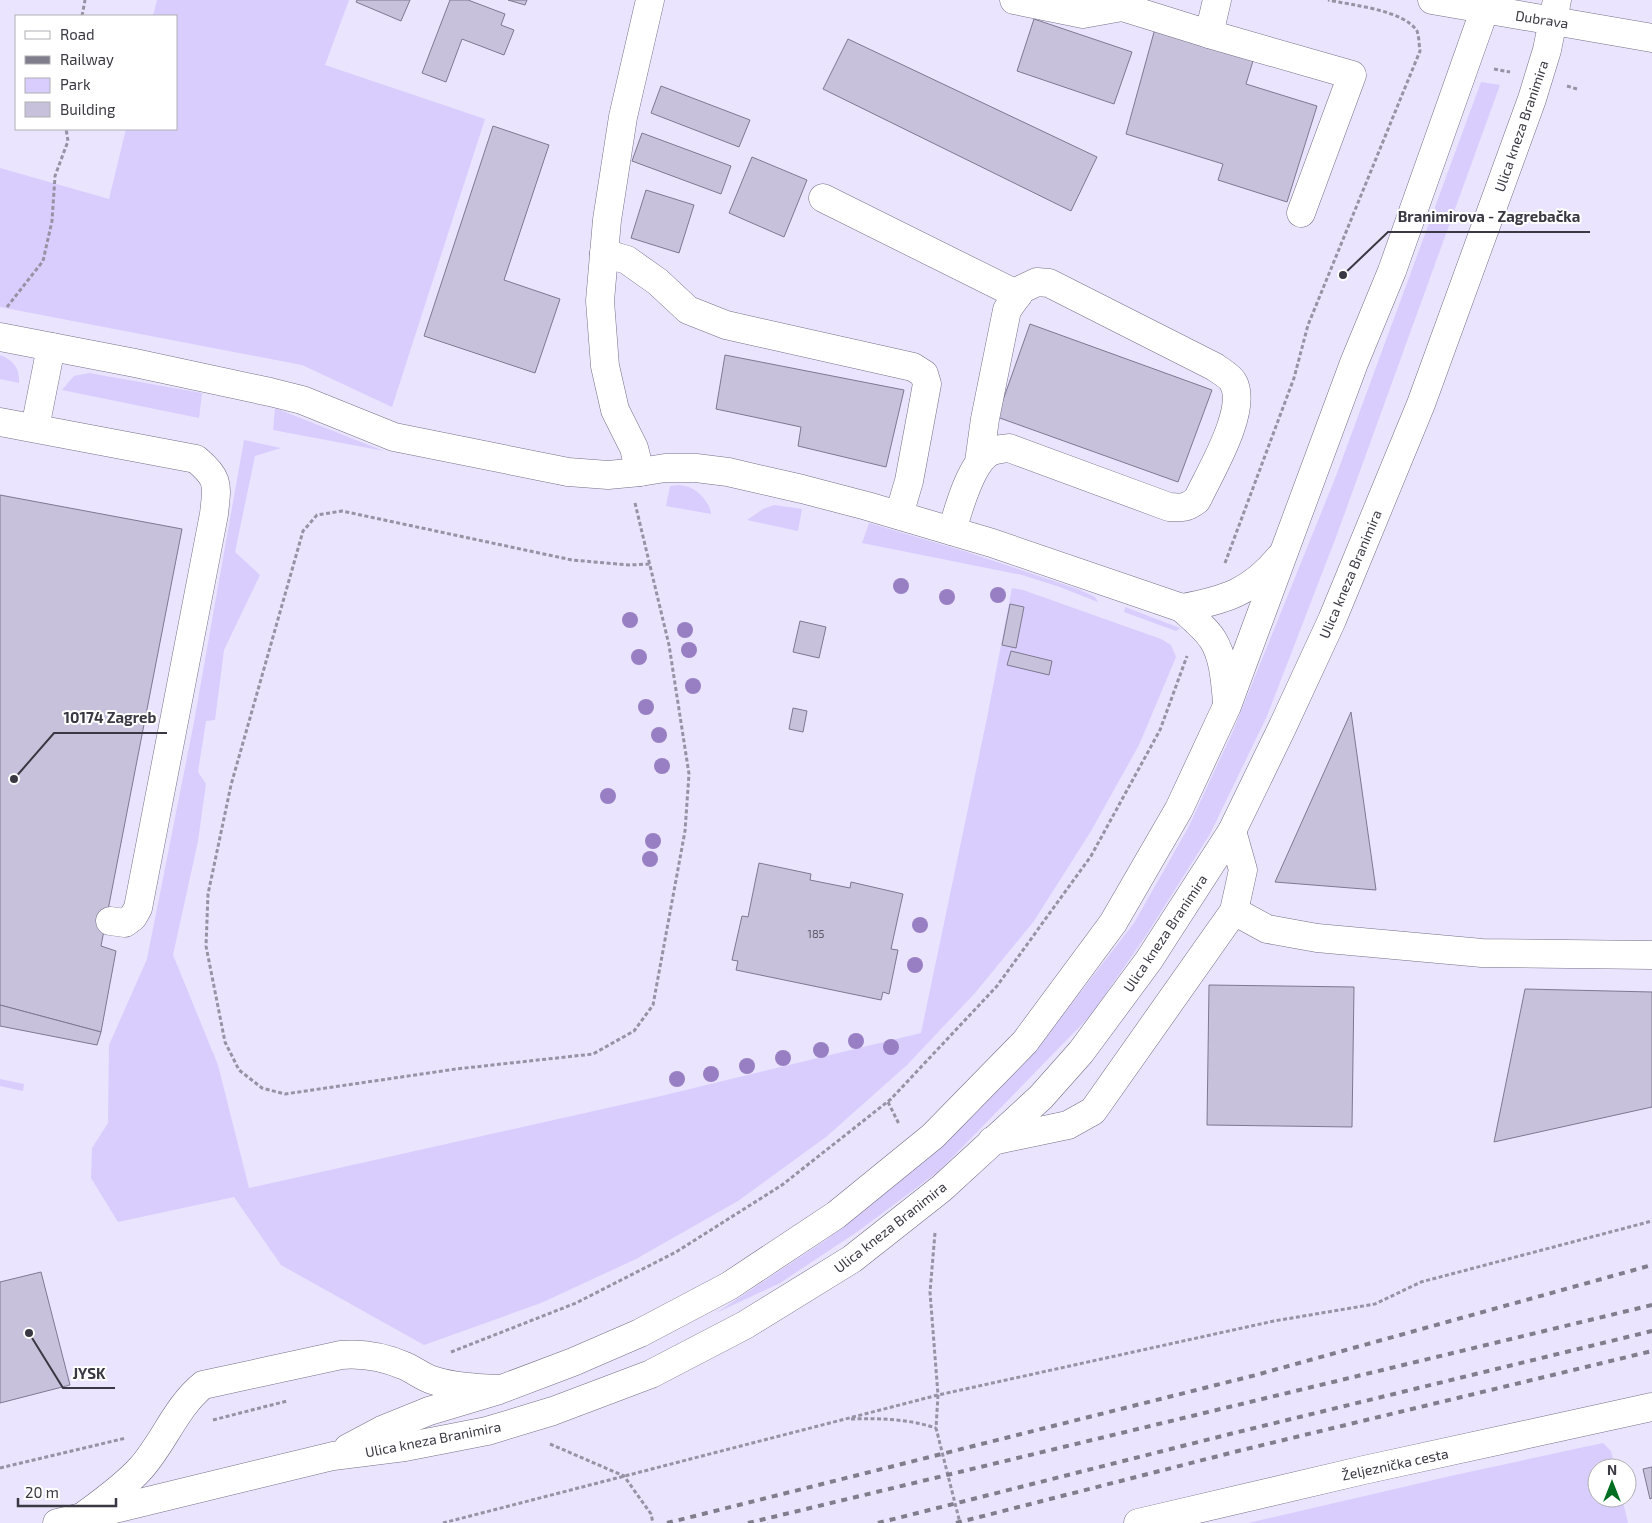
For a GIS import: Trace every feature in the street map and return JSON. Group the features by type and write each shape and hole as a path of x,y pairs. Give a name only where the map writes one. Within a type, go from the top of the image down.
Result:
{"main road":[{"path":"634,473 634,448 615,410 605,366 600,301 607,220 623,117 650,0"},
{"path":"1014,0 1083,14 1122,7 1352,75 1301,214"},
{"path":"1209,34 1217,0"},
{"name":"Dubrava","path":"1432,0 1556,11 1652,38"},
{"name":"Ulica kneza Branimira","path":"333,1456 382,1430 429,1410 499,1390 573,1362 640,1333 729,1286 836,1214 914,1152 933,1136 1025,1042 1113,923 1179,809 1227,706 1286,551 1354,363 1392,271 1487,5"},
{"name":"Ulica kneza Branimira","path":"69,1520 333,1456 405,1447 486,1431 553,1411 651,1374 745,1326 852,1259 931,1197 1041,1097 1081,1052 1150,960 1232,831 1282,728 1332,620 1421,404 1532,99 1556,11"},
{"path":"823,198 1018,295"},
{"path":"604,253 627,260 658,282 688,310 726,325 913,367 924,374 927,384 908,481 899,515"},
{"path":"952,531 963,494 979,462 985,419 1007,310 1022,289 1036,282 1049,284 1215,367 1233,382 1236,410 1230,431 1197,500 1183,509 1170,507 1010,448 990,453 979,462"},
{"path":"0,337 134,363 302,400 394,438 413,442 568,472 608,475 665,468 696,468 728,472 802,489 992,542 1182,608 1212,638 1219,652 1225,677 1227,706"},
{"path":"35,428 51,347"},
{"path":"0,422 196,459 211,471 217,486 214,514 138,908 133,917 125,923 110,921"},
{"path":"1182,608 1212,602 1249,587 1267,574 1286,551"},
{"path":"992,1141 1068,1125 1093,1111 1234,911 1243,870 1232,831"},
{"path":"1234,911 1267,929 1317,938 1482,953 1652,955"},
{"path":"69,1520 118,1489 142,1467 191,1395 203,1385 341,1355 358,1354 378,1356 406,1366 431,1380 458,1387 499,1390"},
{"name":"Željeznička cesta","path":"1138,1523 1364,1470 1652,1407"}],"path":[{"path":"82,15 85,0"},
{"path":"1224,567 1294,378 1308,326 1420,51 1418,32 1408,21 1387,13 1328,0"},
{"path":"5,310 43,261 52,221 55,176 68,141 66,130"},
{"path":"634,473 650,564 669,645 689,774 685,831 652,1005 634,1031 593,1054 456,1069 286,1094 262,1088 239,1070 225,1042 206,946 208,894 230,785 303,531 317,515 342,511 572,560 629,565 650,564"},
{"path":"443,1355 576,1303 676,1252 782,1185 888,1102 997,986 1091,856 1160,730 1189,649"},
{"path":"888,1102 914,1152"},
{"path":"931,1197 935,1232 930,1292 938,1395 936,1428 960,1523"},
{"path":"443,1523 938,1395 1274,1321 1375,1304 1420,1282 1652,1221"},
{"path":"843,1419 883,1418 915,1421 936,1428"},
{"path":"0,1468 133,1436"},
{"path":"545,1442 624,1476 651,1514 653,1523"}],"green space":[{"path":"157,0 349,0 325,65 485,119 392,407 302,365 0,307 0,168 109,199 126,130 178,130 178,15 153,15"},
{"path":"1481,82 1500,85 1336,537 1267,716 1210,834 1147,934 1091,1015 939,1171 857,1232 780,1283 716,1313 826,1240 929,1158 1042,1042 1134,923 1188,828 1233,731 1336,476"},
{"path":"0,355 9,359 15,365 19,383 0,379"},
{"path":"89,373 202,393 199,418 62,390 74,376"},
{"path":"275,408 384,451 273,430"},
{"path":"244,440 281,448 255,456 235,552 260,575 224,650 215,720 206,721 198,772 206,784 198,841 173,955 218,1065 249,1188 661,1096 921,1033 987,718 1012,588 1023,590 1161,639 1171,645 1176,657 1139,745 1091,831 1034,921 975,993 907,1065 826,1137 738,1201 636,1259 541,1303 424,1345 281,1265 234,1197 118,1222 91,1178 92,1148 108,1123 109,1045 147,959 194,722"},
{"path":"670,486 690,487 698,492 707,503 711,514 666,506"},
{"path":"774,505 802,509 798,531 747,520 763,509"},
{"path":"869,523 967,552 1078,589 1095,597 1098,602 1022,575 862,543"},
{"path":"1125,607 1180,628 1176,631 1124,612"},
{"path":"0,1079 24,1084 23,1091 0,1086"},
{"path":"1603,1443 1611,1451 1613,1458 1587,1458 1587,1508 1624,1508 1628,1523 1248,1523"}],"building":[{"path":"357,0 410,0 401,21 356,2"},
{"path":"450,0 468,0 505,14 501,25 514,30 504,55 462,39 446,82 422,73"},
{"path":"508,0 527,0 525,5"},
{"path":"1034,19 1132,52 1114,104 1017,71"},
{"path":"1156,25 1256,51 1246,84 1317,106 1287,202 1218,180 1223,164 1126,134"},
{"path":"848,39 1097,157 1071,211 823,89"},
{"path":"661,86 750,120 739,147 651,113"},
{"path":"493,126 549,145 504,280 560,299 535,373 424,336"},
{"path":"642,133 731,166 721,194 632,161"},
{"path":"752,157 807,180 784,237 729,213"},
{"path":"646,190 694,205 679,253 631,238"},
{"path":"1030,324 1212,390 1178,482 997,417"},
{"path":"725,355 904,390 886,467 798,446 801,427 716,409"},
{"path":"0,495 182,529 101,946 116,951 101,1032 0,1005"},
{"path":"1010,604 1024,607 1016,648 1002,645"},
{"path":"800,621 826,627 819,658 793,652"},
{"path":"1011,651 1052,661 1049,675 1007,665"},
{"path":"793,708 807,711 803,732 789,729"},
{"path":"1351,712 1376,890 1275,882"},
{"path":"759,863 811,874 810,880 850,888 851,882 903,894 891,949 898,950 889,994 883,992 881,1000 736,970 738,961 732,960 742,916 748,917"},
{"path":"1209,985 1354,987 1352,1127 1207,1125"},
{"path":"1525,989 1652,992 1652,1107 1494,1142"},
{"path":"0,1005 101,1032 97,1045 0,1026"},
{"path":"41,1272 70,1385 0,1403 0,1282"},
{"path":"1652,1467 1652,1498 1650,1499 1643,1469"}],"railway":[{"path":"667,1523 1256,1375 1652,1265"},
{"path":"748,1523 1652,1305"},
{"path":"878,1523 1234,1433 1652,1331"},
{"path":"956,1523 1238,1451 1652,1351"}],"place":[{"name":"Branimirova - Zagrebačka","path":"1343,275"},
{"name":"10174 Zagreb","path":"14,779"},
{"name":"JYSK","path":"29,1333"}]}
